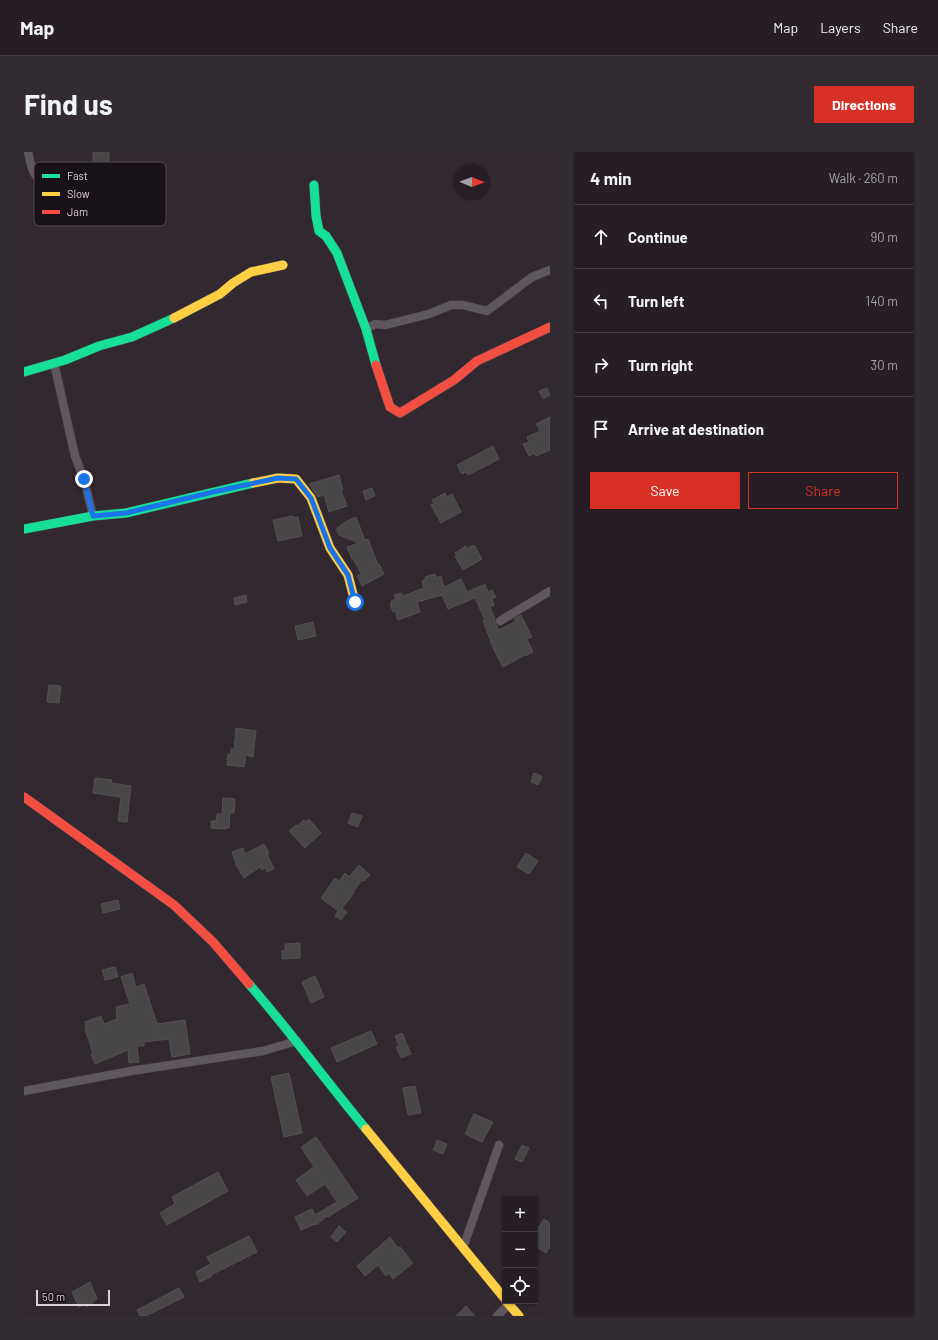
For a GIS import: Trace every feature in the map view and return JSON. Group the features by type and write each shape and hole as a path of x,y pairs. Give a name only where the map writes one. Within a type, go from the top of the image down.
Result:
{"street":[{"path":"28,152 34,172"},
{"path":"314,185 316,216 319,231 326,236 337,253 366,329 390,407 400,413 454,380 477,361 550,327"},
{"path":"24,372 159,326 220,294 233,283 251,272 283,265"},
{"path":"366,329 375,324 385,326 429,314 451,305 463,305 487,310 532,277 550,270"},
{"path":"54,363 75,456 84,479 93,516"},
{"path":"24,529 93,516 126,513 278,478 296,479 311,498 330,548 348,575 355,602"},
{"path":"500,621 550,591"},
{"path":"25,798 174,905 213,942 279,1018 502,1295"},
{"path":"24,1091 131,1071 263,1051 297,1042"},
{"path":"463,1248 499,1145"},
{"path":"497,1316 505,1304"},
{"path":"509,1304 519,1316"}],"building":[{"path":"93,152 109,152 109,162 93,162"},
{"path":"547,388 550,395 543,399 539,391"},
{"path":"550,417 550,450 536,456 534,454 529,456 523,444 529,442 527,437 540,431 536,424"},
{"path":"493,446 499,459 468,475 466,472 462,474 457,465"},
{"path":"339,475 343,490 341,490 347,506 329,512 324,495 318,497 309,484"},
{"path":"372,488 375,496 366,500 363,491"},
{"path":"445,493 447,497 452,494 461,512 441,523 431,505 434,504 432,500"},
{"path":"293,516 293,518 298,517 302,536 278,541 273,520"},
{"path":"356,517 365,540 368,539 378,565 379,564 384,574 362,586 357,576 361,574 347,547 359,543 339,535 337,531 337,528 345,522"},
{"path":"474,545 482,559 463,570 455,556 457,555 455,553 466,546 467,549"},
{"path":"435,574 436,578 441,576 444,587 461,579 467,592 485,584 488,592 492,590 496,597 492,599 494,605 490,607 499,630 516,621 514,619 521,615 532,637 527,639 533,652 503,667 494,650 483,621 485,620 475,598 448,609 442,595 417,602 420,612 398,620 395,611 393,612 390,604 392,604 391,601 396,599 394,595 402,593 403,596 424,588 422,581 425,580 425,577"},
{"path":"246,595 247,602 235,605 234,598"},
{"path":"313,622 316,636 298,640 295,626"},
{"path":"49,685 61,686 59,703 47,702"},
{"path":"236,728 256,731 253,757 246,755 244,767 227,765 228,754 231,755 231,749 234,749"},
{"path":"534,773 542,776 538,785 531,782"},
{"path":"95,778 112,780 111,783 131,786 127,822 118,821 121,797 93,793"},
{"path":"223,798 235,799 234,813 230,813 229,828 211,828 211,821 216,821 217,814 222,814"},
{"path":"352,813 362,816 358,827 348,823"},
{"path":"309,819 321,833 305,848 289,831 304,820 305,822"},
{"path":"264,844 269,853 267,854 274,869 267,872 265,868 262,870 260,867 244,878 237,867 232,852 243,848 245,854"},
{"path":"526,853 538,861 529,874 517,867"},
{"path":"359,865 370,875 364,881 362,880 342,908 347,912 341,920 335,916 338,911 321,898 335,878 339,881 345,873 349,877"},
{"path":"118,900 120,909 103,913 101,904"},
{"path":"300,943 300,958 282,959 282,951 285,951 285,944"},
{"path":"115,967 118,977 105,980 102,970"},
{"path":"132,973 136,987 144,984 157,1024 185,1020 190,1054 172,1057 169,1039 144,1042 144,1046 137,1046 139,1062 129,1063 128,1050 95,1064 85,1029 85,1022 101,1016 104,1024 117,1019 116,1007 130,1004 121,977"},
{"path":"315,976 324,997 311,1003 302,982"},
{"path":"371,1031 377,1044 337,1062 331,1048"},
{"path":"402,1033 411,1054 401,1058 396,1047 399,1046 395,1036"},
{"path":"289,1073 302,1133 284,1137 271,1077"},
{"path":"415,1086 421,1113 408,1115 403,1088"},
{"path":"474,1114 493,1122 482,1142 465,1134"},
{"path":"316,1137 358,1198 328,1217 327,1216 316,1225 315,1224 301,1230 295,1217 312,1209 315,1215 337,1202 325,1184 307,1196 296,1180 314,1167 301,1147"},
{"path":"437,1140 447,1144 443,1154 433,1150"},
{"path":"522,1145 529,1148 522,1162 515,1159"},
{"path":"218,1172 228,1191 167,1225 160,1213 175,1204 172,1197"},
{"path":"544,1219 550,1223 550,1247 546,1253 538,1248 538,1228"},
{"path":"339,1226 346,1232 337,1242 331,1237"},
{"path":"249,1236 257,1252 200,1282 196,1272 211,1264 207,1257"},
{"path":"390,1237 398,1248 400,1247 413,1263 393,1279 389,1273 386,1276 378,1265 365,1276 357,1266"},
{"path":"90,1282 97,1299 86,1307 85,1304 79,1307 72,1292"},
{"path":"179,1288 184,1297 146,1316 140,1316 137,1310"},
{"path":"466,1306 475,1316 456,1316"}],"traffic: fast":[{"path":"314,185 316,216 319,231 326,236 337,253 366,329 376,365"},
{"path":"24,372 65,360 99,346 132,337 174,318"},
{"path":"24,529 93,516 126,513 253,483"},
{"path":"249,984 366,1129"}],"traffic: slow":[{"path":"174,318 220,294 233,283 251,272 283,265"},
{"path":"253,483 278,478 296,479 311,498 330,548 348,575 355,602"},
{"path":"366,1129 502,1295"},
{"path":"509,1304 519,1316"}],"traffic: jam":[{"path":"376,365 390,407 400,413 454,380 477,361 550,327"},
{"path":"24,797 174,905 213,942 249,984"}],"route":[{"path":"84,479 93,516 126,513 278,478 296,479 311,498 330,548 348,575 355,602"}]}
